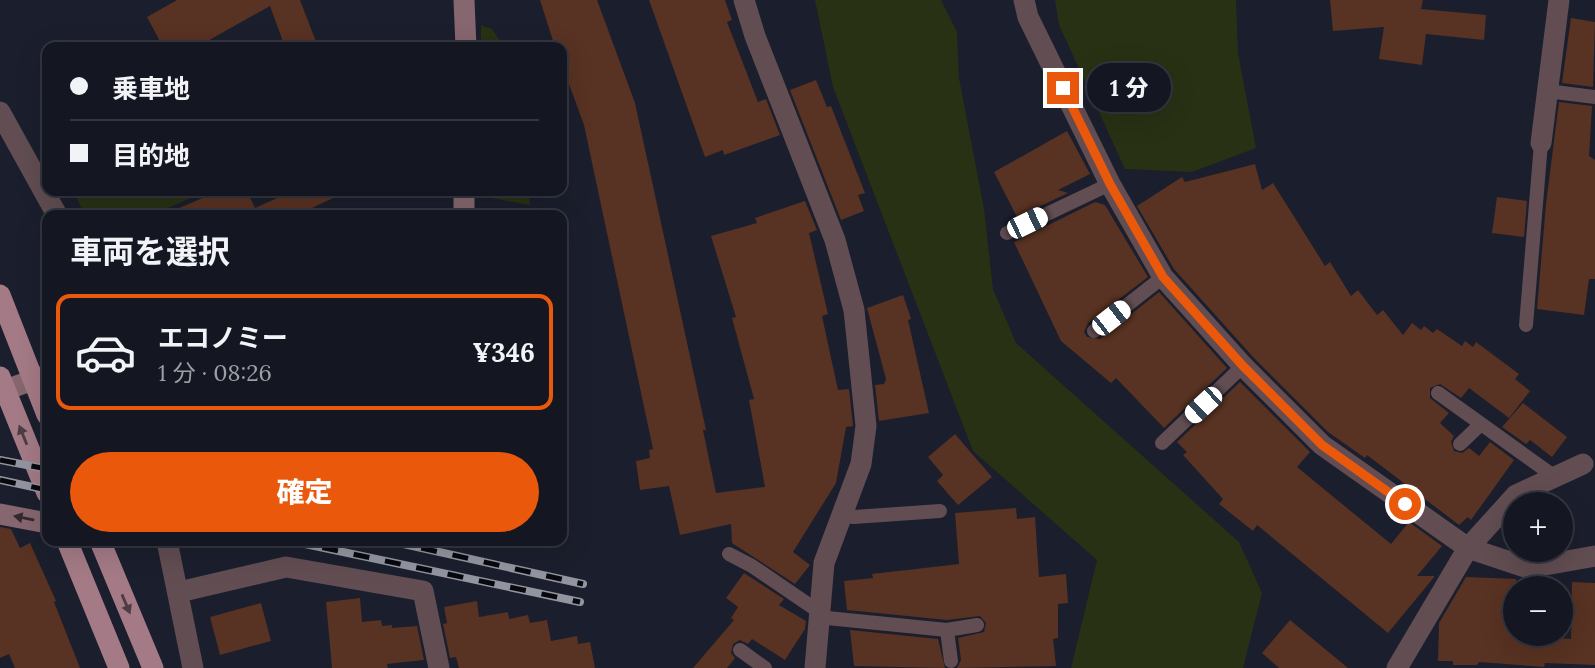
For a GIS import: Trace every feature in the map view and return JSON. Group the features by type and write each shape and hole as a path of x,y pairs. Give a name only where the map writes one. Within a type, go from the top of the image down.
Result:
{"main road":[{"path":"0,295 40,378"},
{"path":"2,387 42,481"},
{"path":"69,546 119,668"},
{"path":"102,546 153,668"}],"street":[{"path":"464,0 466,42"},
{"path":"744,0 755,36 835,240 853,310 866,426 861,464 824,563 815,668"},
{"path":"1024,0 1028,17 1110,184 1163,277 1243,366 1322,445 1468,548 1528,568 1595,556"},
{"path":"1541,143 1559,0"},
{"path":"0,111 42,182"},
{"path":"2,387 40,378"},
{"path":"1397,668 1468,548 1516,495 1583,464"},
{"path":"0,514 42,522"},
{"path":"168,546 193,668"},
{"path":"178,592 286,567 423,591 439,668"}],"lane":[{"path":"1548,91 1595,97"},
{"path":"1526,325 1541,143"},
{"path":"1007,233 1110,184"},
{"path":"1094,331 1163,277"},
{"path":"1162,443 1243,366"},
{"path":"1438,393 1555,477"},
{"path":"1460,444 1481,424"},
{"path":"841,515 854,517 940,511"},
{"path":"729,554 752,566 818,614 947,630 977,625"},
{"path":"947,630 951,661"},
{"path":"740,650 765,668"}],"green space":[{"path":"815,0 941,0 957,32 959,78 984,209 993,289 1016,343 1239,542 1262,593 1243,668 1071,668 1097,560 973,451 833,87"},
{"path":"1055,0 1236,0 1238,53 1256,148 1192,172 1125,169 1059,25"},
{"path":"481,25 492,29 501,42 481,42"},
{"path":"76,196 196,196 163,210 82,210"},
{"path":"480,196 529,196 530,205"}],"building":[{"path":"177,0 300,0 316,42 283,42 270,6 206,42 160,42 147,17"},
{"path":"540,0 597,0 635,103 706,430 703,430 716,493 765,487 749,400 754,399 732,318 736,317 711,236 757,223 755,218 805,201 817,230 809,233 828,314 822,316 838,390 849,389 853,426 846,427 836,483 793,552 810,565 795,584 732,543 731,524 680,535 669,486 640,490 636,461 650,458 649,450 653,449 584,125 567,79 567,42 553,42"},
{"path":"649,0 725,0 732,20 727,22 758,102 766,99 780,135 724,155 723,150 705,157"},
{"path":"1330,0 1423,0 1421,9 1486,15 1484,40 1426,34 1422,65 1379,59 1384,27 1333,31"},
{"path":"1571,18 1595,22 1593,87 1562,83"},
{"path":"816,80 827,107 831,106 865,193 858,195 864,211 841,220 790,90"},
{"path":"1559,102 1592,106 1589,156 1595,160 1595,279 1589,279 1584,315 1537,309 1546,204"},
{"path":"1067,131 1090,174 1058,190 1068,193 1017,217 994,172"},
{"path":"1255,164 1262,190 1273,183 1325,266 1330,262 1351,296 1358,290 1377,315 1383,310 1403,335 1412,323 1421,330 1424,326 1433,333 1437,329 1462,346 1465,341 1473,347 1476,342 1519,374 1515,379 1530,391 1509,418 1469,388 1461,398 1440,384 1430,388 1430,398 1449,413 1440,423 1454,436 1451,442 1454,451 1462,453 1469,448 1479,456 1490,442 1514,460 1471,520 1468,517 1459,525 1367,455 1365,458 1328,432 1253,357 1174,269 1137,206 1182,177 1185,182"},
{"path":"207,196 249,196 255,208 282,196 337,196 308,210 175,210"},
{"path":"1497,197 1527,201 1524,237 1492,233"},
{"path":"1095,202 1105,205 1148,277 1088,323 1084,332 1087,337 1100,339 1159,292 1227,368 1164,428 1116,378 1111,383 1061,341 1014,242"},
{"path":"903,295 911,319 908,320 929,413 879,421 875,385 884,384 886,379 867,308"},
{"path":"1240,382 1310,452 1297,467 1391,544 1409,522 1442,546 1417,576 1435,576 1388,633 1257,525 1253,531 1219,504 1223,499 1183,455 1187,452 1177,442"},
{"path":"1523,403 1567,437 1552,457 1530,440 1526,444 1502,427"},
{"path":"955,434 992,477 958,505 937,481 943,475 928,457"},
{"path":"1016,508 1017,519 1035,517 1039,577 1066,574 1068,603 1058,604 1058,638 1053,639 1056,666 957,668 961,660 958,638 984,632 986,623 980,616 947,620 847,610 844,581 873,578 872,574 959,564 955,513"},
{"path":"0,527 11,529 20,548 30,543 56,601 54,602 80,668 15,668 9,654 0,658"},
{"path":"744,573 784,599 779,605 806,621 805,629 785,660 752,639 748,644 740,640 733,644 731,653 735,658 727,668 693,668 734,620 731,618 738,607 726,598"},
{"path":"1466,577 1503,578 1503,646 1573,646 1573,582 1595,583 1595,665 1545,663 1544,667 1479,662 1477,665 1453,665 1453,661 1438,661 1439,623"},
{"path":"360,598 362,622 381,620 382,626 392,625 392,628 417,626 424,660 387,664 388,668 332,668 326,602"},
{"path":"477,601 479,617 508,612 509,619 528,615 530,623 547,620 551,641 577,636 578,644 590,642 595,668 459,668 456,657 450,658 443,624 447,623 444,607"},
{"path":"261,603 271,641 220,655 210,617"},
{"path":"1290,620 1348,668 1279,668 1262,653"},
{"path":"850,630 938,639 945,668 854,666"}],"railway":[{"path":"0,460 42,468"},
{"path":"0,480 42,489"},
{"path":"315,546 580,602"},
{"path":"412,546 583,584"}],"route":[{"path":"1063,88 1110,184 1163,277 1243,366 1322,445 1405,504"}]}
